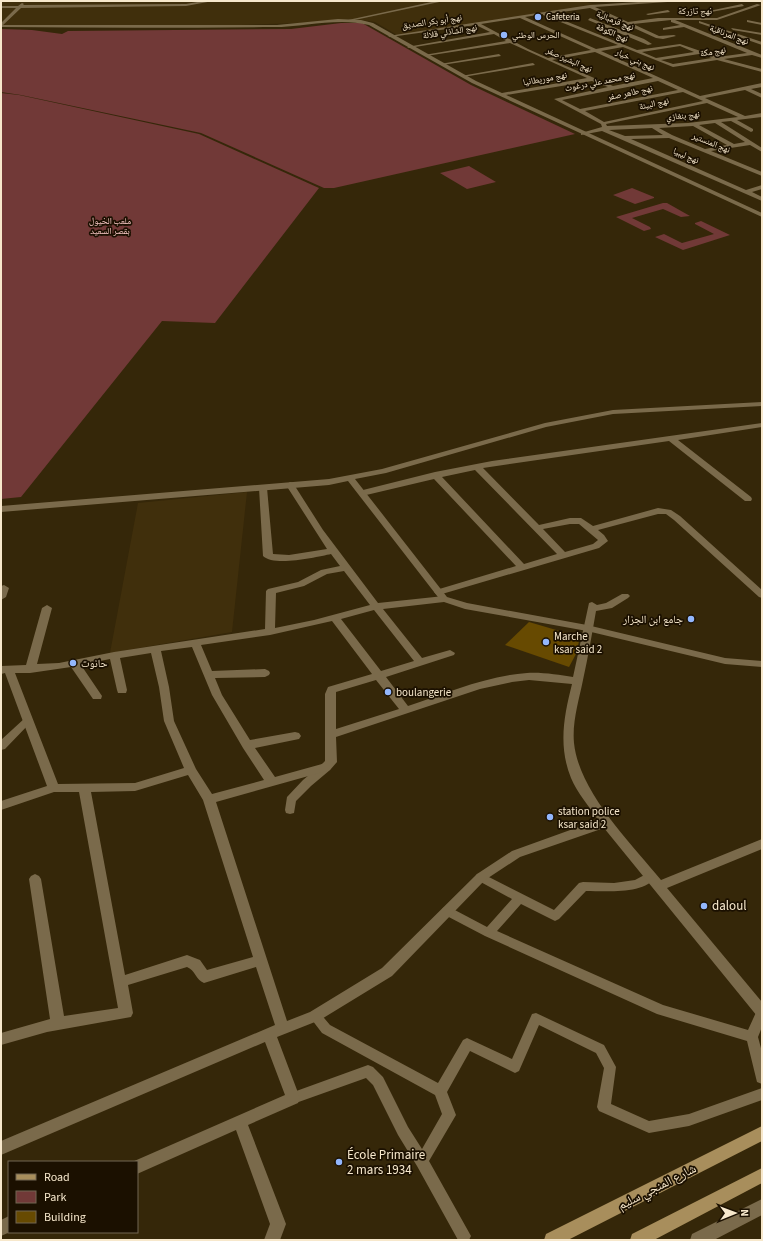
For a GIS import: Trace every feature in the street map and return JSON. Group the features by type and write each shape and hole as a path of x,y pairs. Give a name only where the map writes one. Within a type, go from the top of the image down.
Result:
{"main road":[{"name":"شارع المنجي سليم","path":"552,1240 762,1133"},
{"path":"638,1240 762,1175"}],"street":[{"path":"1,26 25,1"},
{"path":"1,7 186,5 211,1"},
{"path":"1,26 279,26 350,20 442,1"},
{"name":"نهج أبو بكر الصديق","path":"390,36 590,6 680,1"},
{"path":"737,1 745,5"},
{"name":"نهج تازركة","path":"629,23 658,19 717,19 753,5 761,4"},
{"path":"727,16 711,11 753,5"},
{"path":"590,6 658,37 663,38 674,36"},
{"path":"642,10 658,19"},
{"path":"648,14 668,11"},
{"name":"نهج الكوفة","path":"545,13 674,66"},
{"path":"582,20 612,16"},
{"name":"نهج بني خيار","path":"520,17 743,117"},
{"name":"نهج قرمبالية","path":"590,19 642,40 650,44 590,19"},
{"name":"نهج المرناقية","path":"667,19 762,57"},
{"path":"350,20 368,23 463,76 584,134 762,215"},
{"path":"696,20 762,44"},
{"path":"749,21 762,25"},
{"path":"567,23 575,22"},
{"name":"نهج البشير صفر","path":"476,24 510,42 612,88"},
{"path":"750,31 762,25"},
{"path":"665,29 683,26"},
{"path":"715,26 762,34"},
{"name":"نهج الشاذلي قلالة","path":"409,47 494,33"},
{"path":"642,40 658,37"},
{"path":"426,55 510,42"},
{"path":"636,51 679,44 718,59 762,71"},
{"path":"548,59 623,46"},
{"path":"655,59 700,52"},
{"name":"نهج مكة","path":"674,66 754,53"},
{"path":"442,64 499,55"},
{"path":"463,76 533,64"},
{"name":"نهج موريطانيا","path":"502,95 592,79"},
{"name":"نهج محمد علي درغوث","path":"604,127 557,99 658,79"},
{"path":"701,97 762,86"},
{"path":"747,89 762,96"},
{"name":"نهج طاهر صفر","path":"579,111 684,90"},
{"name":"نهج البيئة","path":"604,127 709,101"},
{"name":"نهج بنغازي","path":"584,134 604,127 653,127 695,124 762,115"},
{"path":"732,119 750,130"},
{"path":"715,121 762,150"},
{"path":"695,124 733,146"},
{"name":"نهج ليبيا","path":"604,127 623,138 762,199"},
{"name":"نهج المنستير","path":"653,127 670,136 762,174"},
{"path":"623,138 670,136"},
{"path":"705,150 752,143"},
{"path":"746,192 762,187"},
{"path":"1,509 330,482 383,471 545,425 613,412 762,404"},
{"path":"362,494 435,475 477,467 762,425"},
{"path":"672,439 748,499"},
{"path":"477,467 563,555"},
{"path":"435,475 522,567"},
{"path":"350,478 442,595 464,606 587,628 725,661 762,664"},
{"path":"290,485 309,519 332,551 420,662"},
{"path":"263,488 268,556 271,558 282,558 332,551"},
{"path":"592,529 658,511 668,512 678,518 758,585 762,595"},
{"path":"54,788 28,720 5,670 74,663 114,655 270,632 335,618 377,606 442,595 522,567 601,544 603,539 581,521 576,520 536,528"},
{"path":"270,632 271,591 301,584 324,572 346,568"},
{"path":"625,596 609,606 591,607 578,681 571,710 568,743 577,778 606,822 762,1012 752,1036 762,1078"},
{"path":"30,668 47,608"},
{"path":"335,618 406,711"},
{"path":"195,643 217,695 247,746 272,782"},
{"path":"155,649 164,687 169,721 191,770 209,799 283,1029"},
{"path":"290,810 291,800 307,783 326,768 331,762 330,694 332,690 450,653"},
{"path":"114,655 122,690"},
{"path":"74,663 98,696"},
{"path":"208,675 265,672"},
{"path":"331,735 478,686 512,678 529,676 578,681"},
{"path":"1,746 28,720"},
{"path":"247,746 295,736"},
{"path":"209,799 326,768"},
{"path":"1,806 54,788 135,787 191,770"},
{"path":"1,1039 14,1034 58,1024 126,1013 84,788"},
{"path":"1,1148 269,1034 315,1016 387,972 481,877 516,854 606,822"},
{"path":"659,886 762,844"},
{"path":"481,877 555,916 583,886 614,887 637,884 650,876"},
{"path":"35,879 58,1024"},
{"path":"488,933 520,897"},
{"path":"447,911 488,933 661,1010 752,1036"},
{"path":"120,982 187,961 196,963 204,977 261,960"},
{"path":"315,1016 326,1029 440,1091 449,1115 422,1161"},
{"path":"440,1091 467,1044 515,1067 536,1018 600,1049 610,1067 604,1107 649,1127 688,1120 762,1094"},
{"path":"269,1034 293,1098"},
{"path":"138,1167 293,1098 368,1071 378,1081 403,1131 422,1161 464,1236"},
{"path":"240,1122 278,1224 272,1240"},
{"path":"698,1240 762,1207"}],"shaded area":[{"path":"1,1 583,1 596,5 397,35 375,22 355,19 241,25 1,25"},
{"path":"247,492 232,632 110,653 138,503"}],"green space":[{"path":"341,23 362,23 471,85 575,134 334,188 324,188 201,133 1,92 1,29 32,30 62,34 68,31 291,29"},
{"name":"ملعب الخيول بقصر السعيد","path":"1,93 19,95 199,134 319,188 215,323 162,321 21,497 1,499"},
{"path":"469,166 496,182 467,189 440,173"},
{"path":"632,188 654,198 635,204 613,195"},
{"path":"667,203 690,216 681,217 663,209 632,218 650,227 651,229 644,231 616,217"},
{"path":"701,221 730,235 683,250 655,237 664,234 682,243 714,234 695,224"}],"building":[{"name":"Marche ksar said 2","path":"529,622 580,637 576,654 569,667 505,645"}],"place":[{"name":"Cafeteria","path":"538,17"},
{"name":"الحرس الوطني","path":"504,35"},
{"name":"جامع ابن الجزار","path":"691,619"},
{"name":"Marche ksar said 2","path":"546,642"},
{"name":"حانوت","path":"73,663"},
{"name":"boulangerie","path":"388,692"},
{"name":"station police ksar said 2","path":"550,817"},
{"name":"daloul","path":"704,906"},
{"name":"École Primaire 2 mars 1934","path":"339,1162"}]}
